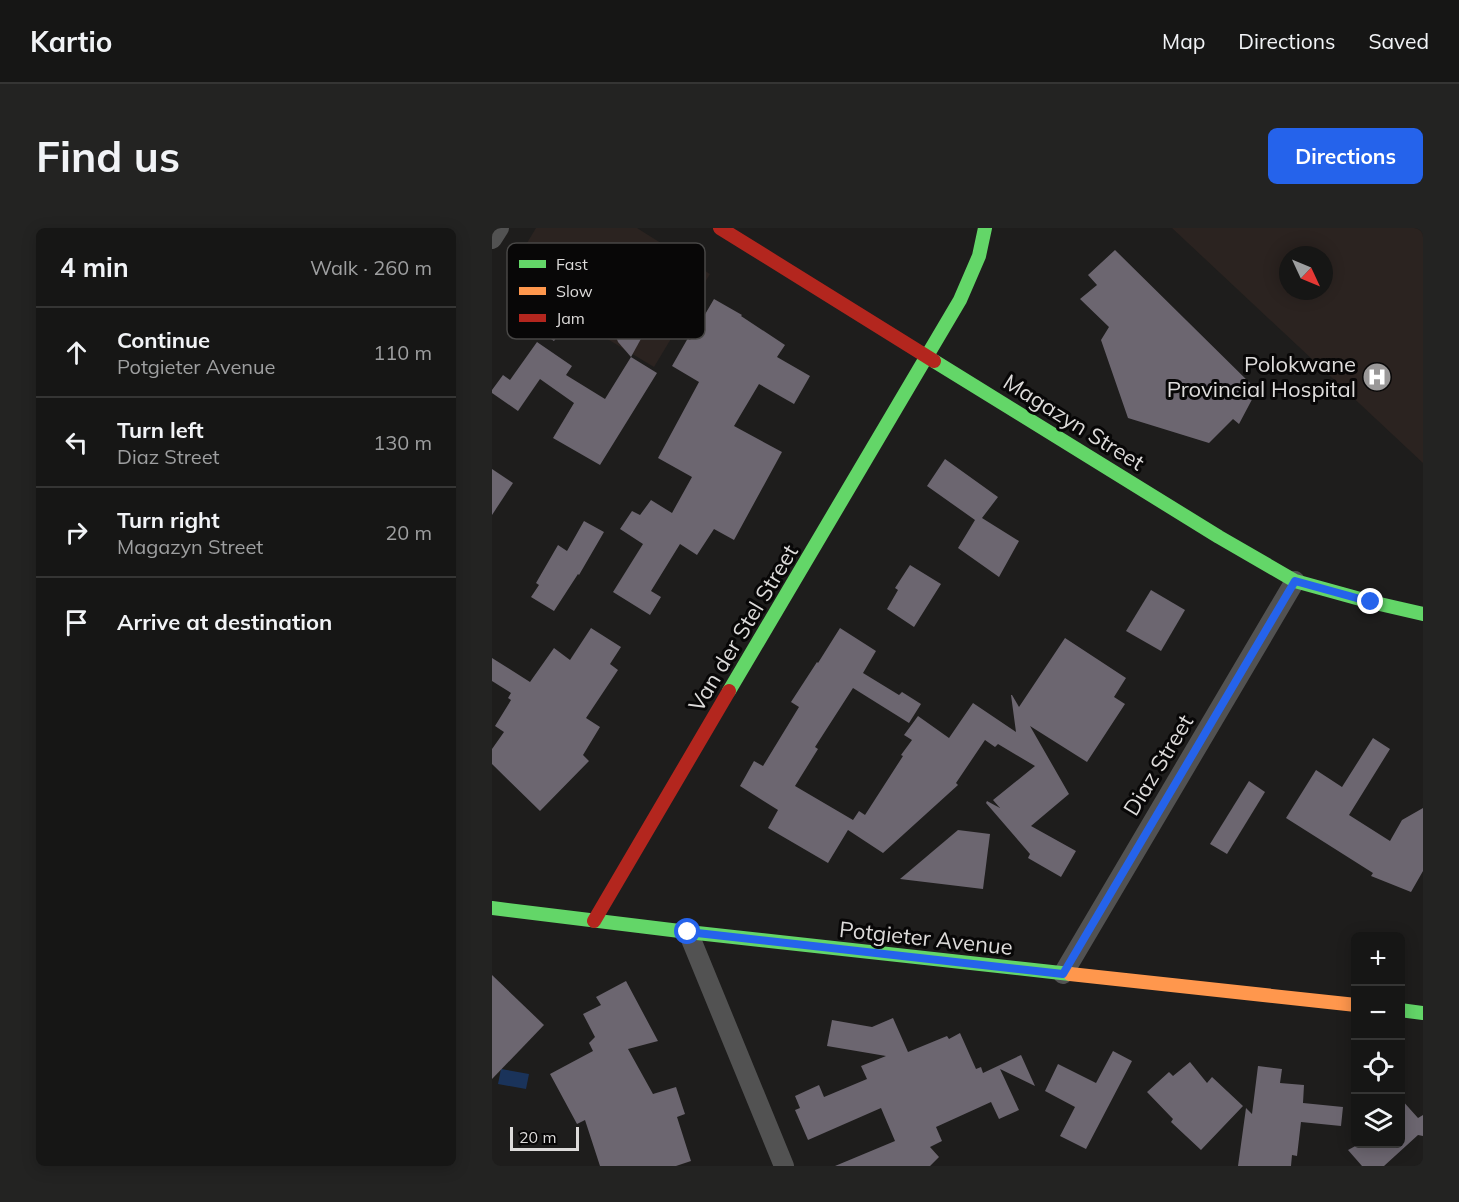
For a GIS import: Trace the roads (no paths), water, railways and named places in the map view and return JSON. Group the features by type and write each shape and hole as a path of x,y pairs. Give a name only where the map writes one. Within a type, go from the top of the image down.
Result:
{"street":[{"path":"492,239 499,228"},
{"name":"Magazyn Street","path":"720,228 1219,537 1295,581 1423,614"},
{"name":"Van der Stel Street","path":"594,921 928,356 964,291 976,264 985,228"},
{"name":"Diaz Street","path":"1063,974 1295,581"},
{"name":"Potgieter Avenue","path":"492,908 688,932 1351,1004"},
{"path":"688,932 784,1166"},
{"path":"1405,1011 1423,1013"}],"water":[{"path":"501,1069 529,1074 526,1089 498,1084"}],"place":[{"name":"Polokwane Provincial Hospital","path":"1377,377"}]}
